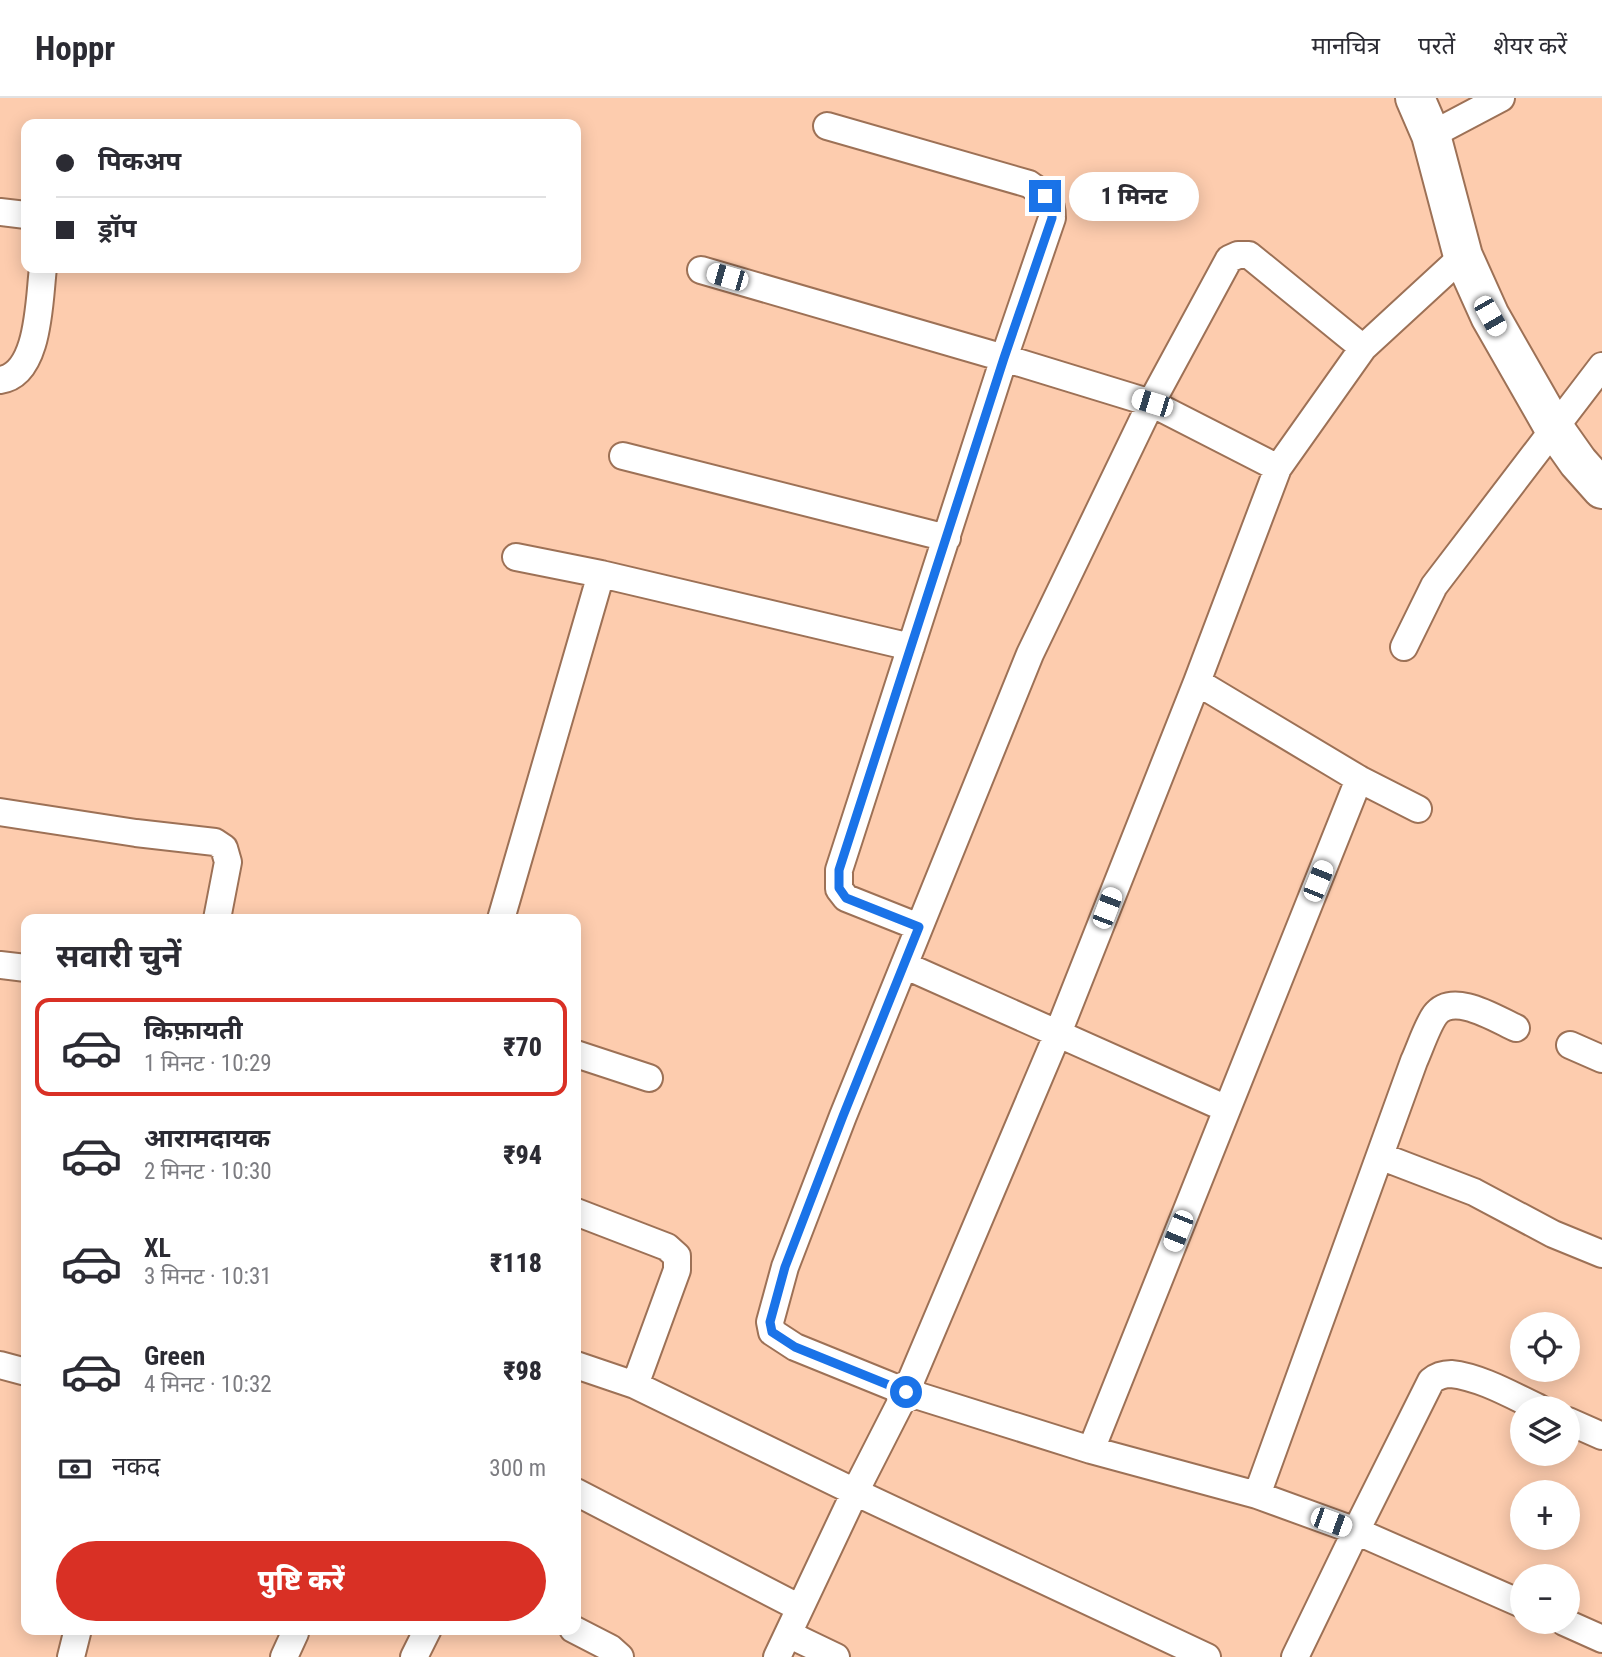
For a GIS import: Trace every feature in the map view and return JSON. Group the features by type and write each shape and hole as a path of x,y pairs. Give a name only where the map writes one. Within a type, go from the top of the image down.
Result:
{"street":[{"path":"1415,98 1431,135 1463,256 1490,316 1553,428 1602,489"},
{"path":"1431,135 1501,98"},
{"path":"827,126 1028,184 1045,196 1052,206 1052,218 1004,358 839,870 839,888 846,898 919,927"},
{"path":"0,212 21,214"},
{"path":"1363,348 1249,255 1238,255 1229,259 1152,403 1030,654 785,1267 770,1322 772,1332 795,1347 906,1392 1091,1450 1257,1495 1356,1531 1510,1599"},
{"path":"836,1657 783,1645 855,1492 906,1392 1058,1033 1197,682 1278,468 1363,348 1463,256"},
{"path":"701,270 1152,403 1278,468"},
{"path":"0,380 6,379 22,367 34,341 42,273"},
{"path":"1404,647 1434,586 1602,366"},
{"path":"623,456 947,538"},
{"path":"516,557 601,574 911,647"},
{"path":"502,914 601,574"},
{"path":"1197,682 1359,779 1418,809"},
{"path":"1091,1450 1359,779"},
{"path":"0,812 215,842 224,848 228,862 218,914"},
{"path":"0,965 21,967"},
{"path":"904,965 1227,1109"},
{"path":"1257,1495 1414,1061 1435,1016 1443,1008 1463,1006 1516,1028"},
{"path":"1570,1045 1602,1059"},
{"path":"581,1056 649,1079"},
{"path":"1380,1156 1474,1192 1553,1234 1602,1254"},
{"path":"581,1214 667,1247 677,1256 677,1270 635,1385"},
{"path":"0,1365 21,1371"},
{"path":"581,1367 635,1385 855,1492 1207,1657"},
{"path":"1295,1657 1427,1387 1436,1377 1450,1374 1470,1378 1513,1396"},
{"path":"1580,1426 1602,1436"},
{"path":"581,1495 800,1608"},
{"path":"1580,1629 1602,1639"},
{"path":"581,1633 610,1648 620,1657"},
{"path":"71,1657 76,1635"},
{"path":"284,1657 294,1635"},
{"path":"414,1657 426,1635"}],"route":[{"path":"906,1392 795,1347 772,1332 770,1322 785,1267 919,927 846,898 839,888 839,870 1004,358 1052,218 1052,206 1045,196"}]}
